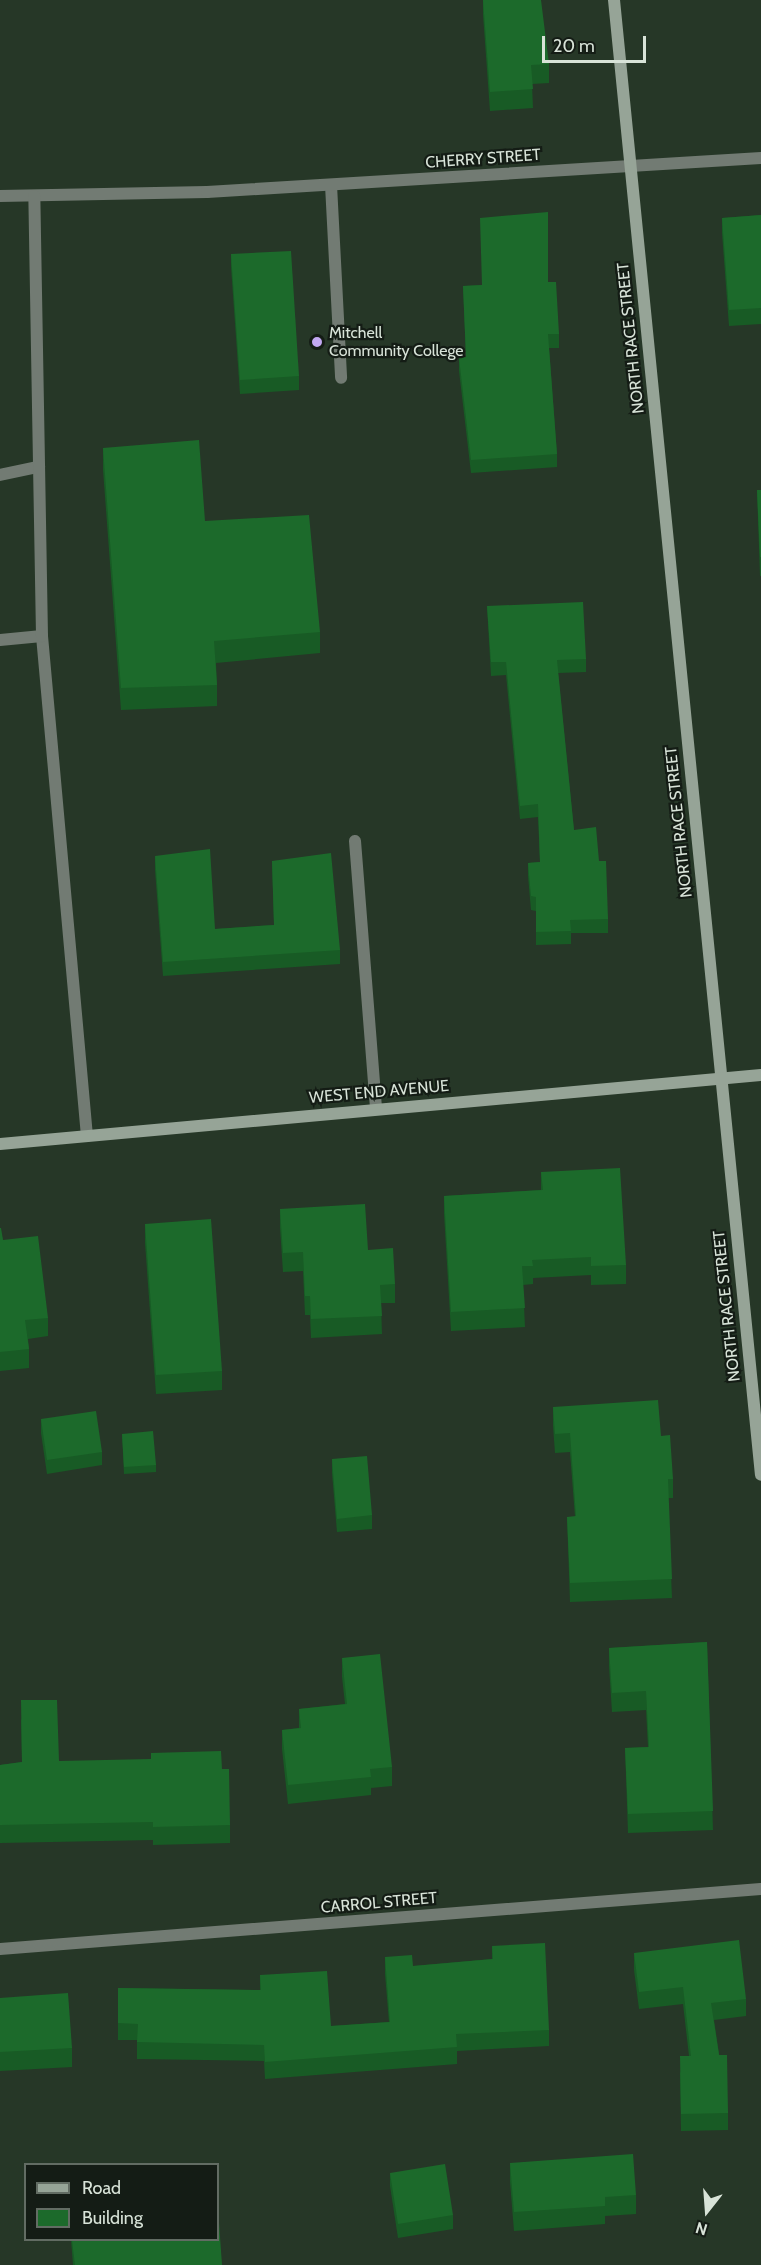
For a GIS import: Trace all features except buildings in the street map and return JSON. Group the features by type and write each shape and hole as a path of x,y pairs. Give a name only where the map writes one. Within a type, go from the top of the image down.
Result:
{"street":[{"name":"NORTH RACE STREET","path":"614,0 761,1475"},
{"name":"CHERRY STREET","path":"0,196 207,192 761,158"},
{"path":"331,185 341,378"},
{"path":"34,196 42,636 87,1136"},
{"path":"0,475 39,467"},
{"path":"0,640 42,636"},
{"path":"355,840 376,1108"},
{"name":"WEST END AVENUE","path":"0,1144 376,1108 761,1075"},
{"name":"CARROL STREET","path":"0,1949 761,1889"}],"place":[{"name":"Mitchell Community College","path":"317,342"}]}
